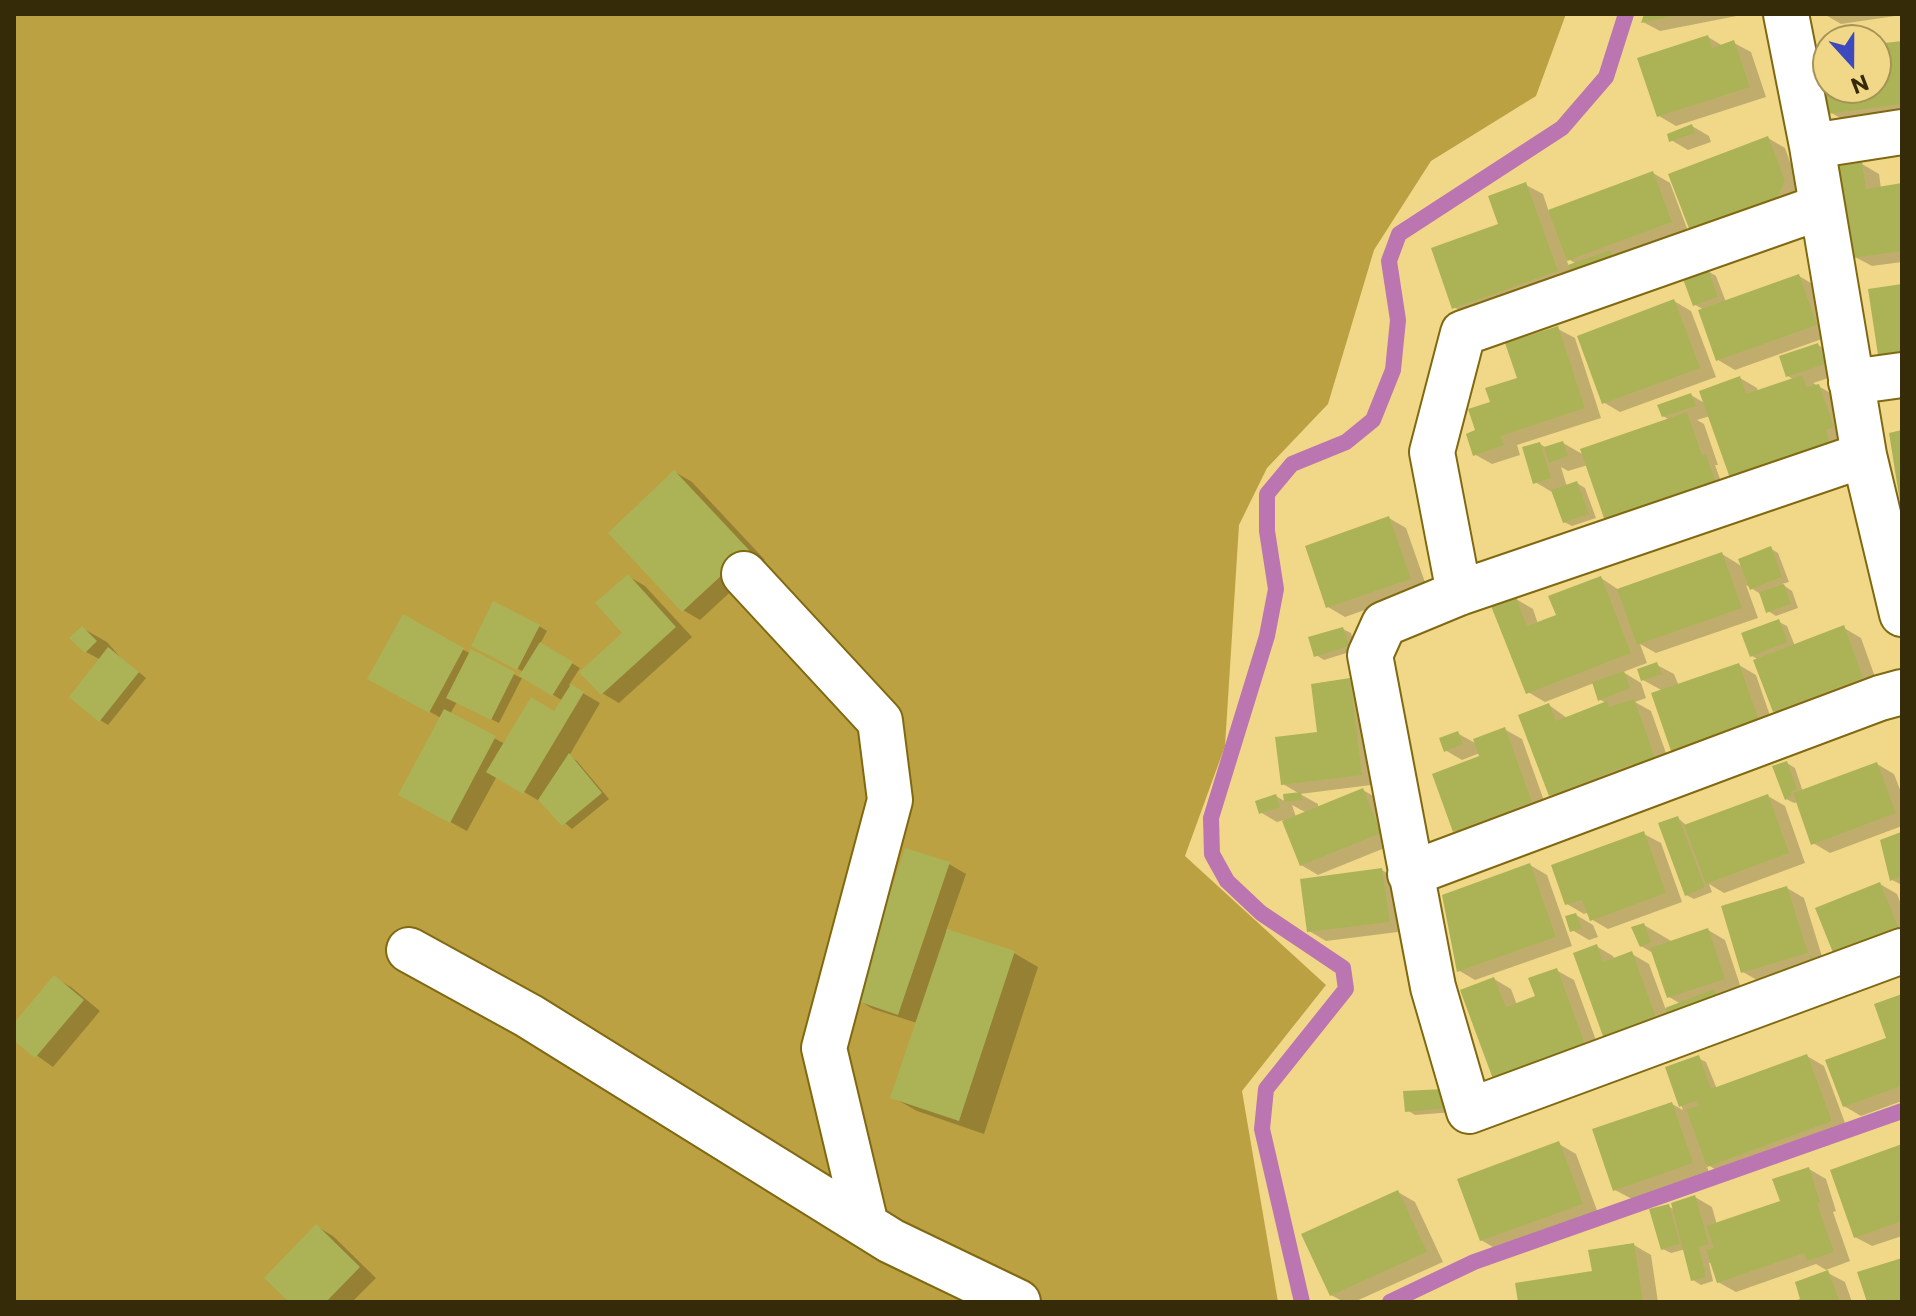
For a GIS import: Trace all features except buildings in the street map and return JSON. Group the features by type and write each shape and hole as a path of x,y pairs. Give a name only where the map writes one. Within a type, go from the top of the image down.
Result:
{"street":[{"path":"1786,14 1812,146 1864,455 1902,614"},
{"path":"1812,146 1902,132"},
{"path":"1459,593 1432,452 1463,333 1821,207"},
{"path":"1851,382 1902,375"},
{"path":"1864,455 1459,593 1384,624 1370,655 1433,987 1469,1111 1902,951"},
{"path":"744,574 880,721 890,800 824,1048 866,1225"},
{"path":"1410,874 1902,692"},
{"path":"409,950 529,1016 891,1241 1018,1302"}],"shaded area":[{"path":"14,14 1566,14 1536,96 1431,161 1374,250 1328,404 1267,468 1239,525 1225,746 1185,856 1326,985 1242,1091 1278,1302 14,1302"}],"waterway":[{"path":"1302,1302 1262,1129 1266,1089 1346,989 1343,968 1261,913 1227,881 1212,854 1211,818 1267,636 1276,589 1267,531 1267,494 1292,464 1346,442 1373,420 1393,370 1398,320 1389,261 1399,234 1562,128 1606,77 1626,14"},
{"path":"1390,1302 1474,1262 1902,1111"}]}
